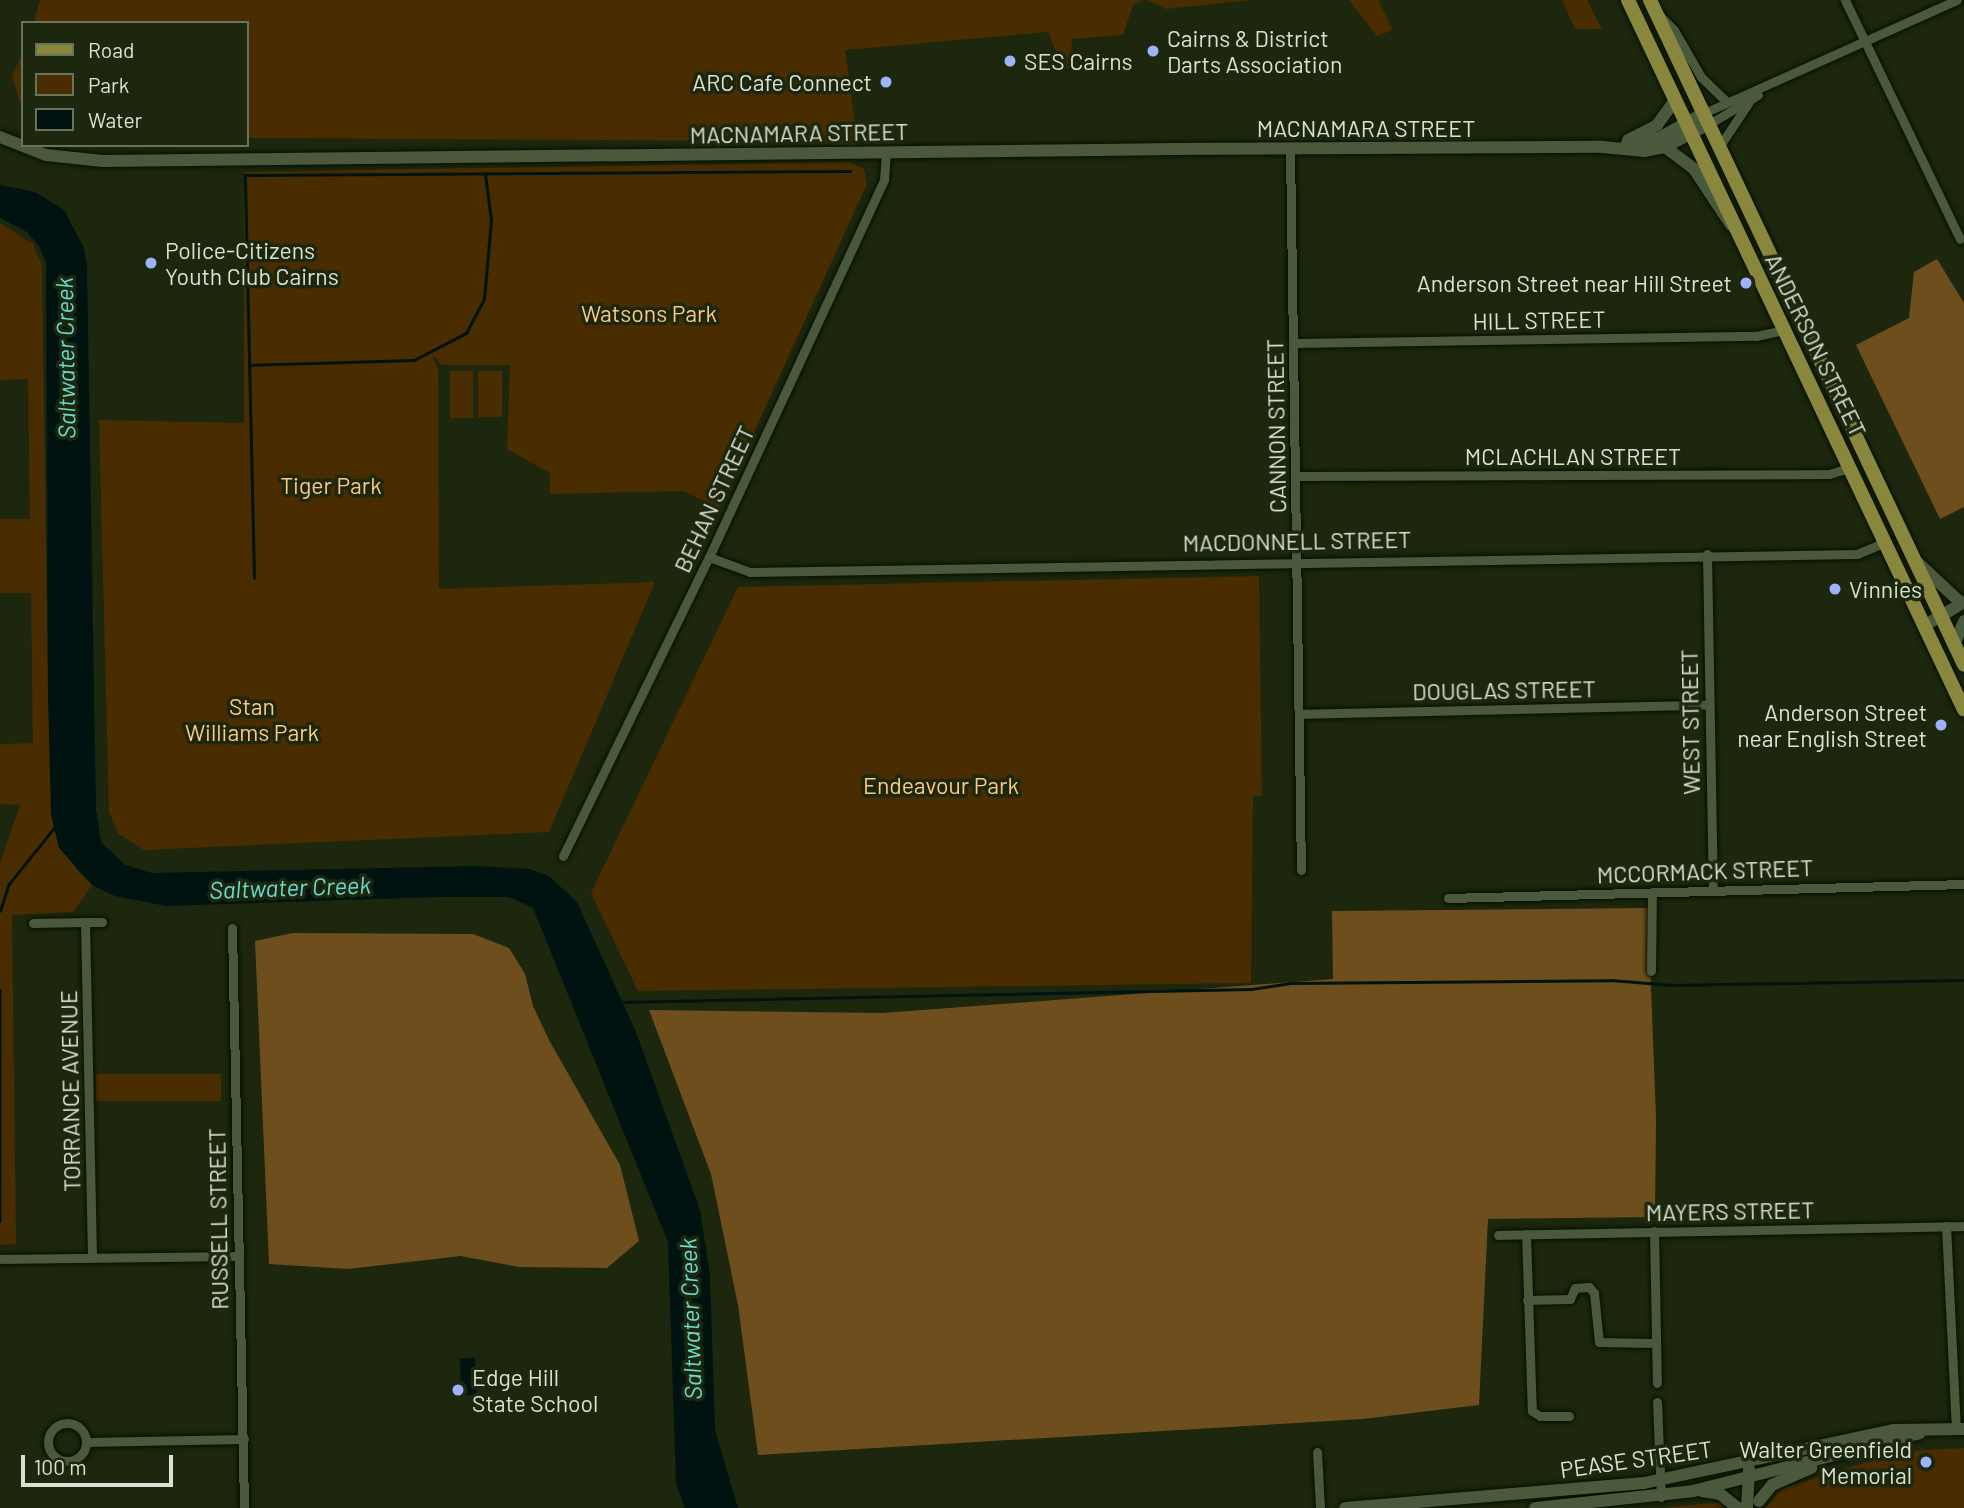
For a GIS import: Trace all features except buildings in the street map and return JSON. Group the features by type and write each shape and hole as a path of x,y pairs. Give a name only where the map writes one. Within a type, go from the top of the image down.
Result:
{"main road":[{"name":"ANDERSON STREET","path":"1628,0 1964,710"},
{"name":"ANDERSON STREET","path":"1653,6 1964,665"}],"street":[{"path":"1845,0 1961,239"},
{"path":"1707,118 1727,102 1771,86 1956,0"},
{"path":"1653,6 1674,30 1702,77 1727,102"},
{"path":"1707,118 1752,98 1771,86"},
{"path":"1719,146 1729,126 1752,98"},
{"path":"1621,143 1657,125 1675,100"},
{"name":"MACNAMARA STREET","path":"26,147 46,155 103,161 1290,149 1603,147 1644,151 1665,147 1707,118"},
{"name":"MACNAMARA STREET","path":"1603,147 1659,138 1690,128"},
{"name":"MACNAMARA STREET","path":"0,137 21,145"},
{"path":"1665,147 1700,176 1737,233"},
{"name":"CANNON STREET","path":"1290,149 1301,870"},
{"name":"BEHAN STREET","path":"563,856 709,557 884,180 887,153"},
{"name":"HILL STREET","path":"1294,342 1756,336 1784,330"},
{"name":"MCLACHLAN STREET","path":"1296,476 1822,474 1849,468"},
{"name":"MACDONNELL STREET","path":"709,557 750,572 1297,560 1860,554 1885,542"},
{"name":"WEST STREET","path":"1707,554 1713,890"},
{"path":"1914,559 1963,604 1924,626"},
{"path":"1954,645 1964,621"},
{"name":"DOUGLAS STREET","path":"1299,714 1709,705"},
{"name":"MCCORMACK STREET","path":"1448,898 1964,884"},
{"path":"1651,971 1652,893"},
{"name":"TORRANCE AVENUE","path":"85,922 92,1258"},
{"path":"33,923 102,922"},
{"name":"RUSSELL STREET","path":"232,928 244,1508"},
{"path":"1946,1226 1960,1429"},
{"name":"MAYERS STREET","path":"1498,1235 1964,1226"},
{"path":"1654,1231 1654,1343 1657,1383"},
{"path":"1526,1234 1532,1411 1540,1416 1569,1416"},
{"path":"0,1259 237,1256"},
{"path":"1527,1300 1570,1299 1575,1287 1588,1287 1594,1293 1599,1342 1654,1343"},
{"path":"1657,1402 1661,1497"},
{"path":"65,1423 82,1430 86,1442 82,1453 67,1461 52,1453 48,1441 53,1429 65,1423"},
{"name":"PEASE STREET","path":"1535,1508 1693,1492 1751,1471 1885,1432 1960,1429"},
{"name":"PEASE STREET","path":"1345,1508 1751,1471 1837,1457 1930,1430"},
{"path":"86,1442 244,1439"},
{"path":"1317,1452 1321,1508"},
{"path":"1759,1505 1777,1481 1837,1457"},
{"path":"1751,1471 1759,1505"},
{"path":"1747,1508 1751,1471"},
{"path":"1693,1492 1714,1491 1738,1508"}],"green space":[{"path":"40,0 1144,0 1133,5 1123,35 1072,39 1070,68 1063,69 1048,32 845,50 858,146 781,141 248,138 248,21 35,21"},
{"path":"1148,0 1252,0 1166,9"},
{"path":"1349,0 1378,0 1393,30 1377,36"},
{"path":"1562,0 1587,0 1602,29 1575,29"},
{"path":"21,56 21,106 12,76"},
{"path":"850,162 864,169 867,184 719,509 684,491 550,494 550,473 507,449 510,365 442,365 432,355 438,368 439,589 655,582 549,832 144,850 118,833 109,812 99,420 244,423 244,172"},
{"path":"0,223 33,244 42,266 48,699 75,868 92,885 73,912 12,915 16,1244 0,1245 0,863 20,805 0,804 0,744 33,743 31,593 0,593 0,519 30,519 28,379 0,380"},
{"path":"450,371 473,371 473,418 450,418"},
{"path":"478,371 502,371 502,417 478,417"},
{"name":"Endeavour Park","path":"1259,576 1262,796 1253,796 1251,983 638,991 591,893 738,587"},
{"path":"96,1074 221,1074 221,1101 96,1101"},
{"path":"1964,1448 1964,1508 1766,1508 1781,1489 1843,1469 1907,1451"},
{"path":"1722,1502 1723,1508 1662,1508"}],"shaded area":[{"path":"1937,259 1964,303 1964,507 1940,519 1856,345 1909,318 1914,272"},
{"path":"1648,908 1656,1118 1655,1217 1488,1219 1479,1405 1363,1419 758,1455 738,1305 711,1174 649,1010 883,1013 1333,979 1332,911"},
{"path":"293,933 473,934 509,948 525,974 533,1006 549,1040 620,1165 639,1241 607,1268 519,1267 461,1256 348,1269 269,1264 255,941"}],"water":[{"name":"Saltwater Creek","path":"0,185 35,192 64,210 84,248 87,266 96,810 101,842 125,865 152,873 477,866 529,869 549,876 577,902 636,1032 700,1210 710,1275 715,1430 738,1508 685,1508 676,1484 668,1242 533,908 509,897 166,906 115,896 92,885 59,848 51,815 48,699 46,263 39,246 27,232 0,218"},
{"path":"475,1358 476,1395 461,1396 460,1359"}],"waterway":[{"path":"254,578 245,175 850,171"},
{"path":"249,365 414,360 466,333 484,299 491,220 485,174"},
{"path":"0,911 9,884 54,828"},
{"path":"621,1002 1251,989 1291,983 1611,980 1672,985 1964,980"},
{"path":"0,990 0,1221"}],"place":[{"name":"Cairns & District Darts Association","path":"1153,51"},
{"name":"SES Cairns","path":"1010,61"},
{"name":"ARC Cafe Connect","path":"886,82"},
{"name":"Police-Citizens Youth Club Cairns","path":"151,263"},
{"name":"Anderson Street near Hill Street","path":"1746,283"},
{"name":"Vinnies","path":"1835,589"},
{"name":"Anderson Street near English Street","path":"1941,725"},
{"name":"Edge Hill State School","path":"458,1390"},
{"name":"Walter Greenfield Memorial","path":"1926,1462"}],"park label":[{"name":"Watsons Park","path":"649,313"},
{"name":"Tiger Park","path":"331,485"},
{"name":"Stan Williams Park","path":"252,719"}]}
